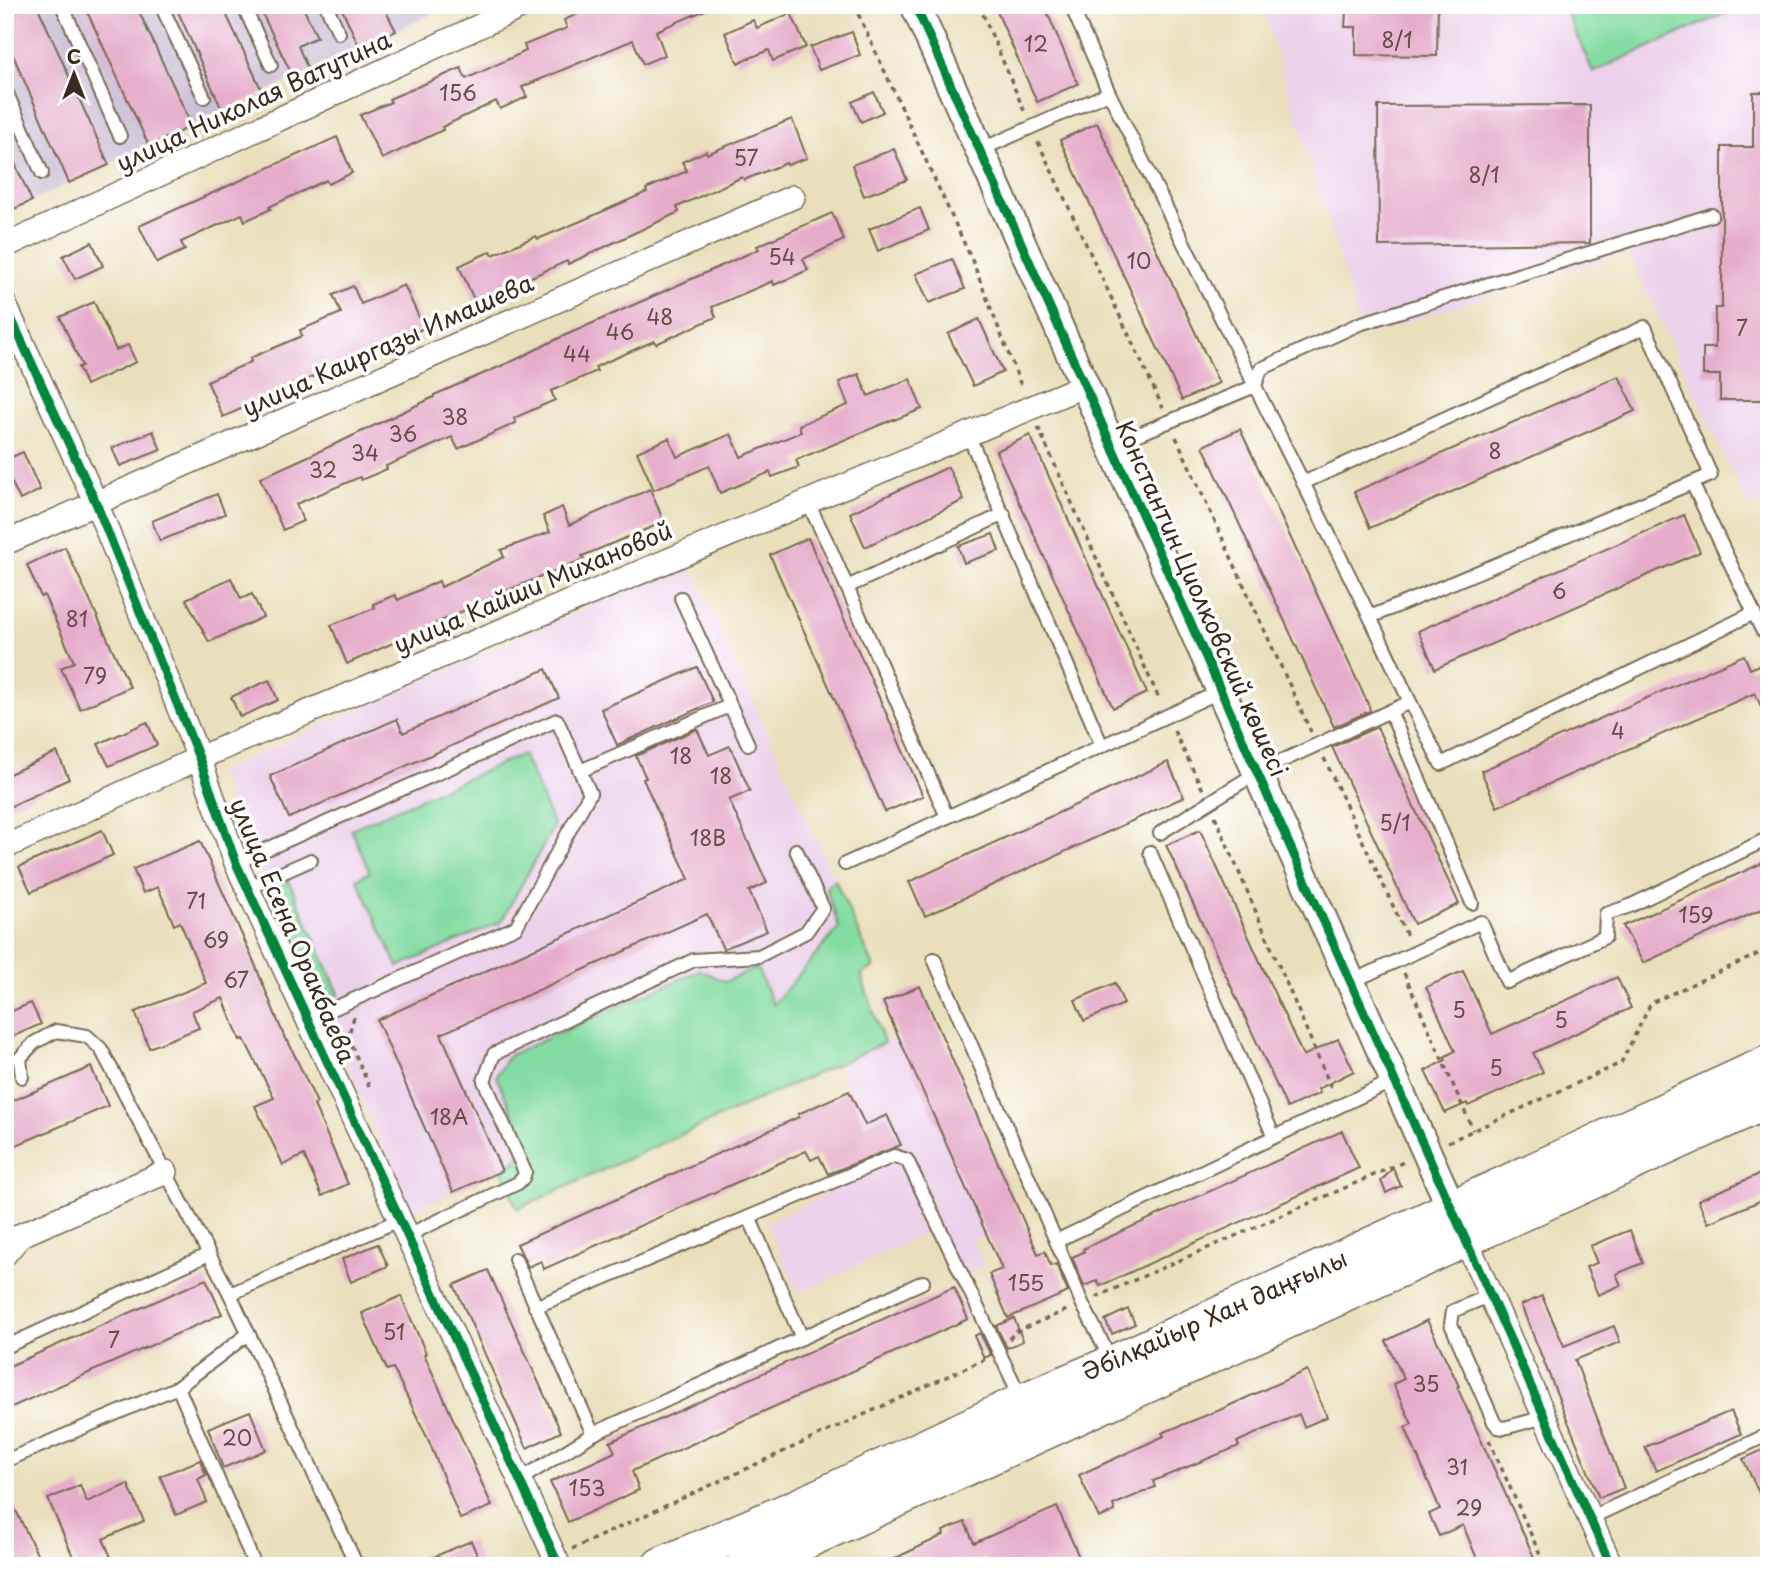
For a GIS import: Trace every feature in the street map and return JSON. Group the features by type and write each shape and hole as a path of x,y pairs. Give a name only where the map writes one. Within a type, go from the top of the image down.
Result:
{"main road":[{"name":"Әбілқайыр Хан даңғылы","path":"745,1566 808,1539 1459,1223 1769,1064"},
{"name":"Әбілқайыр Хан даңғылы","path":"661,1566 799,1507 1023,1402 1113,1364 1769,1099"}],"street":[{"name":"улица Николая Ватутина","path":"5,246 525,5"},
{"name":"Константин Циолковский көшесі","path":"915,5 1459,1223"},
{"name":"улица Каиргазы Имашева","path":"5,543 793,197"},
{"name":"улица Есена Оракбаева","path":"5,305 96,503 199,758 236,863 556,1562"},
{"name":"улица Кайши Михановой","path":"5,846 199,758 1085,386"},
{"path":"5,1254 21,1235 166,1172"},
{"path":"1459,1223 1611,1566"}],"lane":[{"path":"62,5 120,136"},
{"path":"161,5 204,97"},
{"path":"243,5 271,65"},
{"path":"326,5 339,33"},
{"path":"1071,5 1109,93 1441,764 1754,613"},
{"path":"5,89 42,173"},
{"path":"980,150 1109,93"},
{"path":"1113,449 1139,434 1255,386 1261,369 1352,327 1712,215"},
{"path":"1303,483 1646,327 1711,475 1370,617"},
{"path":"968,434 1102,746"},
{"path":"1692,484 1762,630 1769,636"},
{"path":"807,501 947,817"},
{"path":"847,587 1004,514"},
{"path":"681,598 748,744"},
{"path":"845,864 1221,691"},
{"path":"1160,832 1258,772 1410,702"},
{"path":"580,771 729,706"},
{"path":"1390,711 1472,903"},
{"path":"236,863 557,720 590,793 516,927 308,1020"},
{"path":"1351,982 1481,922 1507,982 1605,937 1606,914 1630,906 1769,838"},
{"path":"230,1294 517,1183 525,1172 484,1081 494,1054 694,960 759,957 806,932 823,908 796,850"},
{"path":"1150,852 1274,1137"},
{"path":"248,888 311,860"},
{"path":"934,959 1082,1303 1113,1364"},
{"path":"22,1077 20,1058 34,1043 56,1031 87,1037 101,1049 230,1294 357,1566"},
{"path":"1056,1241 1395,1080"},
{"path":"535,1307 894,1156 906,1160 1023,1402"},
{"path":"749,1217 802,1338"},
{"path":"5,1347 209,1254"},
{"path":"515,1259 593,1434"},
{"path":"518,1481 593,1434 923,1282"},
{"path":"1491,1296 1453,1311 1451,1324 1494,1422 1498,1427 1504,1428 1545,1417"},
{"path":"5,1461 178,1387 248,1334"},
{"path":"178,1387 253,1566"},
{"path":"1590,1518 1769,1434"}],"path":[{"path":"854,5 972,260 1030,408 1167,716 1209,802 1340,1106"},
{"path":"979,5 1031,127 1415,952 1403,972 1473,1130"},
{"path":"556,1562 999,1353 1015,1332 1427,1152 1621,1063 1651,1003 1769,949"},
{"path":"359,997 348,1037 369,1086"},
{"path":"1504,1428 1488,1437 1545,1566"}],"shaded area":[{"path":"5,5 451,5 5,213"},
{"path":"1262,5 1769,5 1769,500 1749,509 1628,252 1363,336"},
{"path":"689,562 874,967 861,975 884,1042 899,1036 987,1235 972,1241 985,1266 955,1280 928,1232 798,1294 767,1223 835,1190 829,1178 901,1145 887,1115 865,1125 837,1064 517,1209 501,1171 411,1211 217,772"}],"green space":[{"path":"1563,5 1744,5 1593,72"},
{"path":"523,754 554,826 501,922 398,967 357,879 370,872 351,829"},
{"path":"288,879 339,994 319,1003 268,887"},
{"path":"835,880 874,967 861,975 884,1043 517,1209 502,1171 529,1149 496,1076 508,1056 700,970 725,982 757,968 773,1005 839,928 826,888"}],"building":[{"path":"5,5 37,5 109,165 69,183 5,37"},
{"path":"84,5 136,5 192,126 149,146"},
{"path":"175,5 222,5 263,93 223,112"},
{"path":"258,5 302,5 317,37 298,46 309,72 294,79"},
{"path":"340,5 383,5 396,31 360,48"},
{"path":"598,5 717,5 656,31 665,55 643,64 633,40 522,87 527,97 500,109 496,101 382,159 360,115 391,102 389,99 461,68 466,79 526,51 524,45 567,28 564,20"},
{"path":"994,5 1044,5 1078,84 1037,102"},
{"path":"1356,5 1438,5 1437,56 1356,55 1356,27 1345,27 1346,12 1356,12"},
{"path":"791,13 806,47 773,61 769,50 738,63 725,33 753,20 757,28"},
{"path":"852,32 860,55 819,70 810,47"},
{"path":"874,92 883,112 861,122 852,102"},
{"path":"1753,92 1769,92 1769,400 1720,400 1720,375 1703,375 1703,348 1715,348 1715,308 1722,308 1722,147 1753,147"},
{"path":"1590,105 1590,243 1379,246 1378,106"},
{"path":"792,119 807,158 787,165 786,163 744,180 742,177 677,207 679,212 594,252 568,264 567,261 475,302 459,266 491,251 493,255 536,236 538,239 647,192 646,189 687,171 682,162"},
{"path":"1097,123 1219,383 1182,400 1060,140"},
{"path":"337,137 352,173 328,184 326,180 245,221 242,214 181,242 185,250 157,263 139,226"},
{"path":"5,142 32,201 5,213"},
{"path":"894,149 907,180 864,196 852,165"},
{"path":"920,208 929,230 878,251 869,229"},
{"path":"832,213 844,240 803,259 808,270 774,285 773,281 712,307 716,317 595,367 597,371 551,391 555,400 514,418 516,423 458,449 452,437 386,466 387,469 361,480 360,477 296,504 303,521 283,530 260,478 434,395 759,249 757,246"},
{"path":"92,242 103,266 75,279 63,256"},
{"path":"952,259 965,289 929,303 916,274"},
{"path":"404,285 424,328 337,367 338,369 320,376 319,374 223,417 207,381 251,362 250,358 302,336 300,330 341,313 333,295 353,286 361,304"},
{"path":"94,302 116,350 128,345 136,362 86,385 78,367 82,366 60,317"},
{"path":"979,319 1003,372 973,386 948,334"},
{"path":"859,374 868,396 910,379 922,409 796,460 799,467 772,477 770,472 720,493 709,466 654,490 637,452 669,438 677,457 731,434 741,457 801,432 799,425 848,405 839,382"},
{"path":"1619,376 1635,411 1370,528 1354,492"},
{"path":"1240,429 1369,706 1370,711 1334,727 1203,446"},
{"path":"153,431 161,450 120,466 112,448"},
{"path":"1030,435 1147,693 1113,708 996,451"},
{"path":"23,452 40,490 20,500 5,468 5,460"},
{"path":"948,467 964,500 865,547 850,513"},
{"path":"650,489 664,522 582,556 584,559 511,589 347,664 331,625 375,608 373,604 395,595 398,600 439,581 441,587 504,557 501,550 550,532 543,516 562,507 569,525"},
{"path":"217,494 225,514 160,541 152,521"},
{"path":"1684,515 1700,552 1435,669 1418,631"},
{"path":"993,534 999,551 964,563 958,546"},
{"path":"808,538 923,796 885,812 770,555"},
{"path":"65,547 130,687 80,709 61,668 74,662 44,595 41,597 27,565"},
{"path":"231,578 241,599 252,594 263,617 209,642 186,599"},
{"path":"1744,655 1750,669 1769,661 1769,724 1755,693 1497,807 1481,771"},
{"path":"697,667 713,702 617,745 601,709"},
{"path":"546,669 559,698 289,818 270,776 397,719 403,733"},
{"path":"269,680 278,700 240,717 231,697"},
{"path":"147,722 157,745 109,766 98,744"},
{"path":"1377,727 1459,904 1414,924 1332,747"},
{"path":"697,729 709,755 730,746 750,791 729,800 767,883 749,891 767,931 723,949 707,914 441,1034 502,1171 453,1192 377,1020 689,879 643,779 646,778 636,756"},
{"path":"57,752 69,779 5,809 5,776"},
{"path":"1168,762 1184,797 925,916 909,882"},
{"path":"102,830 113,855 31,892 19,867"},
{"path":"1200,830 1303,1056 1338,1039 1354,1071 1318,1089 1320,1093 1287,1108 1166,845"},
{"path":"200,841 286,1041 317,1103 314,1105 348,1184 322,1196 304,1155 283,1165 255,1106 274,1098 244,1039 240,1040 223,998 192,1011 199,1028 149,1048 135,1012 206,983 180,922 174,925 158,887 143,893 133,869"},
{"path":"1769,860 1769,906 1643,963 1623,926"},
{"path":"1463,971 1492,1034 1617,977 1631,1008 1533,1053 1543,1072 1468,1106 1467,1103 1445,1113 1425,1071 1446,1060 1444,1057 1455,1051 1426,987"},
{"path":"1115,983 1124,1004 1084,1021 1075,1000"},
{"path":"920,986 1038,1254 1045,1251 1051,1266 1056,1264 1068,1292 1008,1318 989,1274 1002,1269 883,1002"},
{"path":"31,1003 41,1024 5,1040 5,1014"},
{"path":"91,1067 108,1106 5,1150 5,1104"},
{"path":"849,1091 865,1125 887,1115 901,1145 828,1174 819,1156 811,1160 806,1151 544,1269 541,1261 528,1267 517,1244 799,1117 798,1114"},
{"path":"1342,1131 1359,1168 1100,1286 1097,1281 1084,1286 1072,1257 1084,1252 1083,1249"},
{"path":"1393,1168 1401,1186 1386,1193 1381,1181"},
{"path":"1769,1170 1769,1197 1708,1223 1698,1200"},
{"path":"1630,1230 1643,1263 1616,1274 1621,1285 1598,1295 1586,1267 1597,1263 1590,1246"},
{"path":"378,1244 388,1266 351,1282 342,1259"},
{"path":"488,1270 561,1432 527,1448 454,1285"},
{"path":"206,1279 222,1314 5,1410 5,1368"},
{"path":"954,1287 968,1319 632,1471 639,1490 568,1522 550,1482 615,1452 610,1442"},
{"path":"401,1296 492,1506 460,1519 428,1439 393,1368 387,1370 362,1313"},
{"path":"1542,1296 1564,1346 1614,1326 1620,1342 1575,1360 1624,1488 1599,1498 1521,1305"},
{"path":"1128,1309 1135,1324 1112,1334 1105,1320"},
{"path":"1014,1318 1023,1341 1007,1348 996,1326"},
{"path":"1427,1320 1538,1566 1480,1566 1463,1525 1439,1536 1429,1514 1440,1509 1405,1427 1412,1424 1393,1384 1404,1379 1386,1341"},
{"path":"980,1333 991,1355 984,1358 974,1336"},
{"path":"1307,1370 1327,1417 1304,1427 1299,1414 1237,1442 1239,1446 1153,1481 1155,1487 1113,1505 1115,1511 1099,1518 1079,1475 1164,1436 1162,1433"},
{"path":"250,1411 266,1450 223,1468 208,1428"},
{"path":"1731,1411 1741,1434 1656,1471 1645,1447"},
{"path":"1769,1447 1769,1514 1743,1459"},
{"path":"200,1460 206,1475 198,1479 207,1502 176,1515 160,1476"},
{"path":"128,1484 144,1521 103,1539 111,1557 91,1566 77,1566 48,1499 80,1485 87,1502"},
{"path":"5,1488 40,1560 27,1566 10,1566 5,1555"},
{"path":"1057,1507 1083,1566 988,1566 984,1558 967,1566 879,1566 965,1522 974,1543"},
{"path":"471,1541 482,1566 412,1566"}],"cycle path":[{"path":"915,5 1611,1566"},
{"path":"5,305 96,503 199,758 236,863 559,1566"}]}
